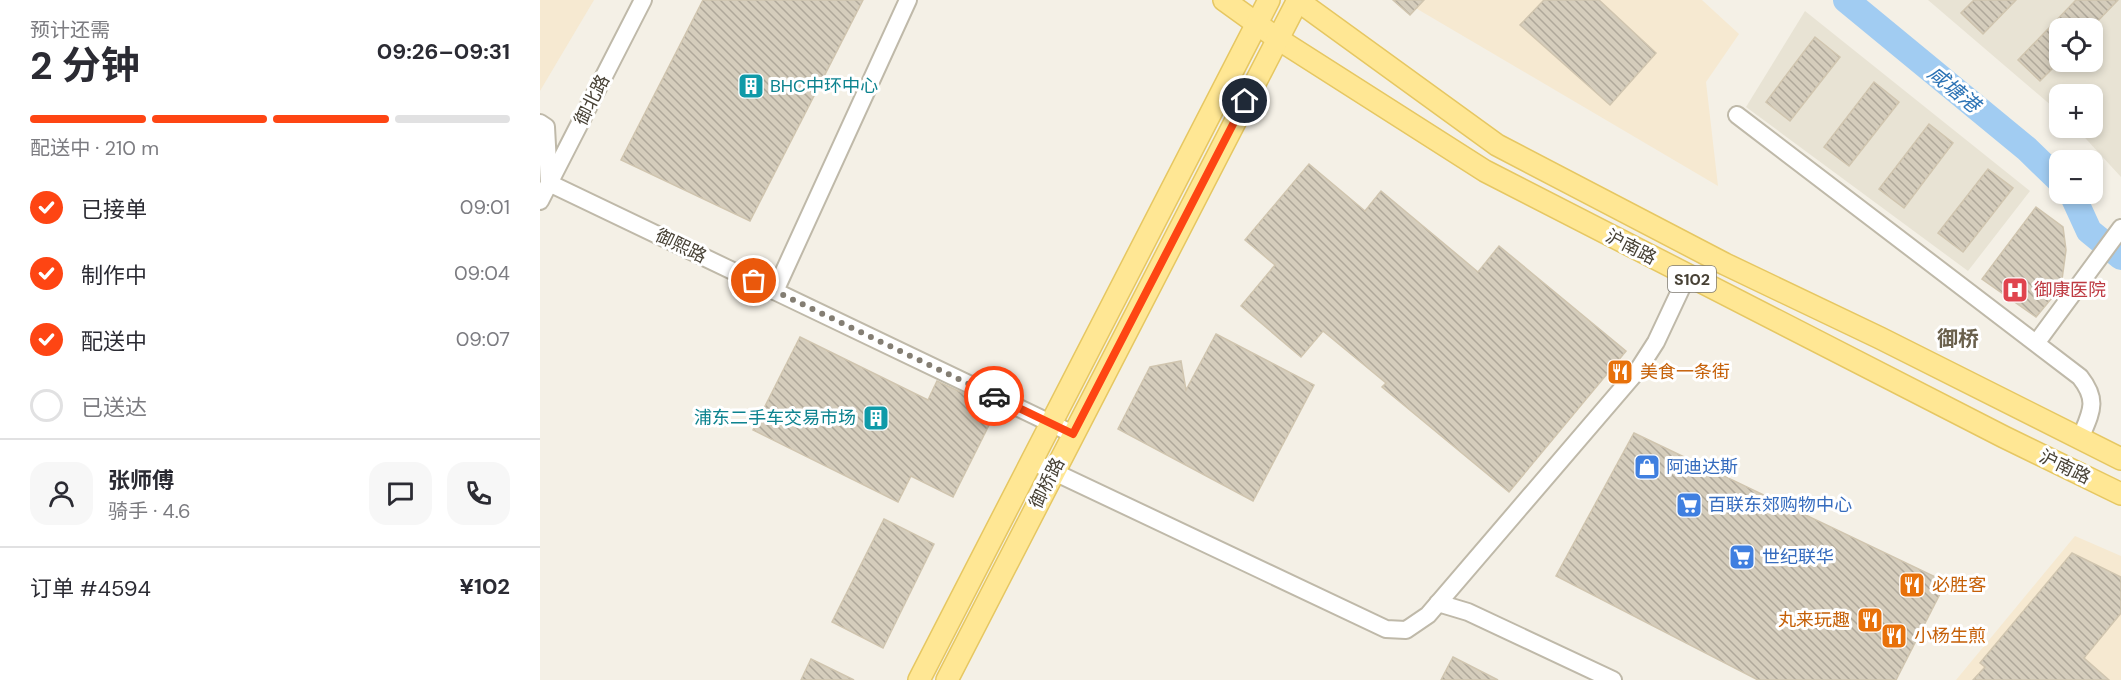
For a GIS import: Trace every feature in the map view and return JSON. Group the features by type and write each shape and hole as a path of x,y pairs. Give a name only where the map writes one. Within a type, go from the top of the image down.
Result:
{"main road":[{"name":"沪南路","path":"1224,0 1278,39 1485,171 2004,438 2121,494"},
{"name":"御桥路","path":"919,680 1269,0"},
{"name":"沪南路","path":"1297,0 1497,145 1725,264 1880,338 2121,459"},
{"name":"御桥路","path":"947,680 1297,0"}],"street":[{"name":"御北路","path":"540,201 643,0"},
{"path":"775,291 908,0"},
{"path":"1737,115 2080,376 2089,388 2092,398 2091,411 2080,439"},
{"path":"540,123 546,127 549,183"},
{"name":"御熙路","path":"549,183 1073,434"},
{"path":"2037,342 2121,228"},
{"path":"1031,461 1386,629 1406,630 1422,620 1438,603 1638,370 1656,342 1687,276"},
{"path":"1438,603 1468,612 1613,680"}],"shaded area":[{"path":"540,0 594,0 540,91"},
{"path":"1402,0 1702,0 1739,34 1706,82 1718,186"},
{"path":"1928,0 2121,0 2121,177 2103,157 2103,150 2096,150 2085,138 2103,138 2103,84 2049,84 2049,103"},
{"path":"1805,11 2030,191 1968,271 1746,107"},
{"path":"2075,536 2121,556 2121,680 1956,680"}],"building":[{"path":"703,0 863,0 750,221 621,160"},
{"path":"1393,0 1424,0 1410,15"},
{"path":"1544,0 1599,0 1656,53 1610,105 1520,25"},
{"path":"1974,0 2016,0 1983,34 1961,13"},
{"path":"2076,0 2118,0 2101,18 2059,18"},
{"path":"2049,28 2049,72 2040,81 2018,60"},
{"path":"1815,37 1840,57 1790,121 1766,102"},
{"path":"1874,82 1899,102 1849,166 1824,147"},
{"path":"1929,124 1953,143 1904,208 1879,189"},
{"path":"1309,164 1365,211 1381,191 1478,272 1499,246 1626,351 1509,492 1382,387 1386,383 1323,331 1301,357 1241,306 1275,265 1245,240"},
{"path":"1988,169 2013,188 1963,252 1938,233"},
{"name":"御康医院","path":"2036,207 2063,227 2066,250 2061,287 2036,317 1982,279"},
{"path":"1216,334 1314,385 1253,501 1118,429 1150,367 1181,361 1186,390"},
{"name":"浦东二手车交易市场","path":"800,337 928,400 937,381 997,409 953,497 911,476 898,502 753,430"},
{"name":"百联东郊购物中心","path":"1634,433 1946,582 1896,680 1758,680 1556,576"},
{"path":"884,519 934,544 883,648 832,622"},
{"path":"2072,553 2121,577 2121,613 2084,658 2109,680 1973,680 1985,667 1980,663"},
{"path":"1453,657 1498,680 1441,680"},
{"path":"811,659 854,680 801,680"}],"waterway":[{"name":"咸塘港","path":"1846,0 2027,149 2049,170"},
{"name":"咸塘港","path":"2077,204 2089,231 2121,257"}],"way so far":[{"path":"754,281 994,396"}],"place":[{"name":"BHC中环中心","path":"751,86"},
{"name":"御康医院","path":"2015,290"},
{"name":"美食一条街","path":"1620,372"},
{"name":"浦东二手车交易市场","path":"876,418"},
{"name":"阿迪达斯","path":"1647,467"},
{"name":"百联东郊购物中心","path":"1689,505"},
{"name":"世纪联华","path":"1742,557"},
{"name":"必胜客","path":"1912,585"},
{"name":"丸来玩趣","path":"1870,620"},
{"name":"小杨生煎","path":"1894,636"}],"district":[{"name":"御桥","path":"1958,339"}],"route":[{"path":"994,396 1073,434 1245,101"}]}
